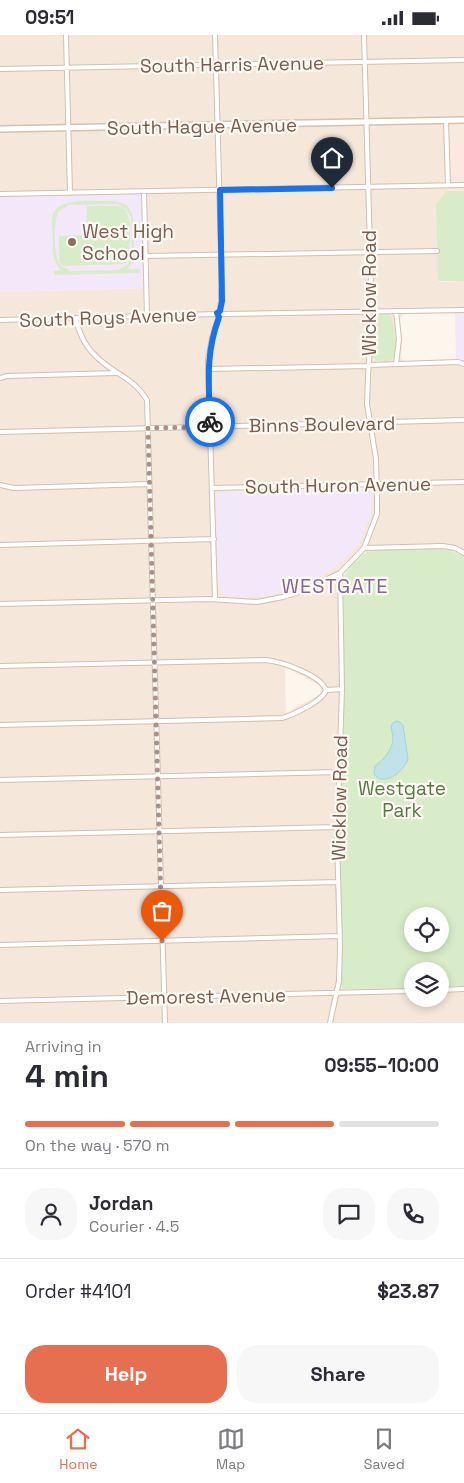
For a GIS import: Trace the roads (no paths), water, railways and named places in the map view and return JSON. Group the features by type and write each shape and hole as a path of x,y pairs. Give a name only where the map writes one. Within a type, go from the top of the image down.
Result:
{"main road":[{"name":"South Hague Avenue","path":"0,129 464,120"}],"street":[{"path":"66,35 70,193"},
{"path":"215,35 222,301 211,343 208,369 215,599"},
{"name":"Wicklow Road","path":"364,35 372,311 368,404 376,459 377,484 377,514 364,548"},
{"name":"South Harris Avenue","path":"0,69 464,60"},
{"path":"446,121 448,185"},
{"path":"0,194 464,185"},
{"path":"144,192 147,316"},
{"path":"146,257 437,251"},
{"name":"South Roys Avenue","path":"0,320 464,310"},
{"path":"396,311 399,339 396,364"},
{"path":"75,318 84,341 92,353 107,366 132,381 147,400 164,1023"},
{"path":"208,369 369,366 458,362 464,364"},
{"path":"0,378 7,376 118,373"},
{"name":"Binns Boulevard","path":"0,432 464,420"},
{"name":"South Huron Avenue","path":"212,488 464,482"},
{"path":"0,485 14,488 149,484"},
{"path":"0,545 214,539"},
{"path":"0,604 215,599 249,603 266,601 302,591 340,573 364,548 443,546 464,553"},
{"name":"Wicklow Road","path":"330,1023 337,992 340,937 337,827 342,689 340,573"},
{"path":"0,666 276,661 293,667 323,683 326,690 323,696 299,711 282,718 0,725"},
{"path":"326,690 342,689"},
{"path":"0,780 339,772"},
{"path":"0,835 337,827"},
{"path":"0,890 338,882"},
{"path":"0,945 340,937"},
{"path":"449,990 464,989"},
{"name":"Demorest Avenue","path":"0,1001 404,991"}],"water":[{"path":"396,721 403,725 408,759 398,773 388,779 378,778 374,774 375,766 384,758 391,747 393,738 391,726"}],"place":[{"name":"West High School","path":"72,242"}],"district":[{"name":"WESTGATE","path":"335,586"}],"park label":[{"name":"Westgate Park","path":"402,799"}]}
